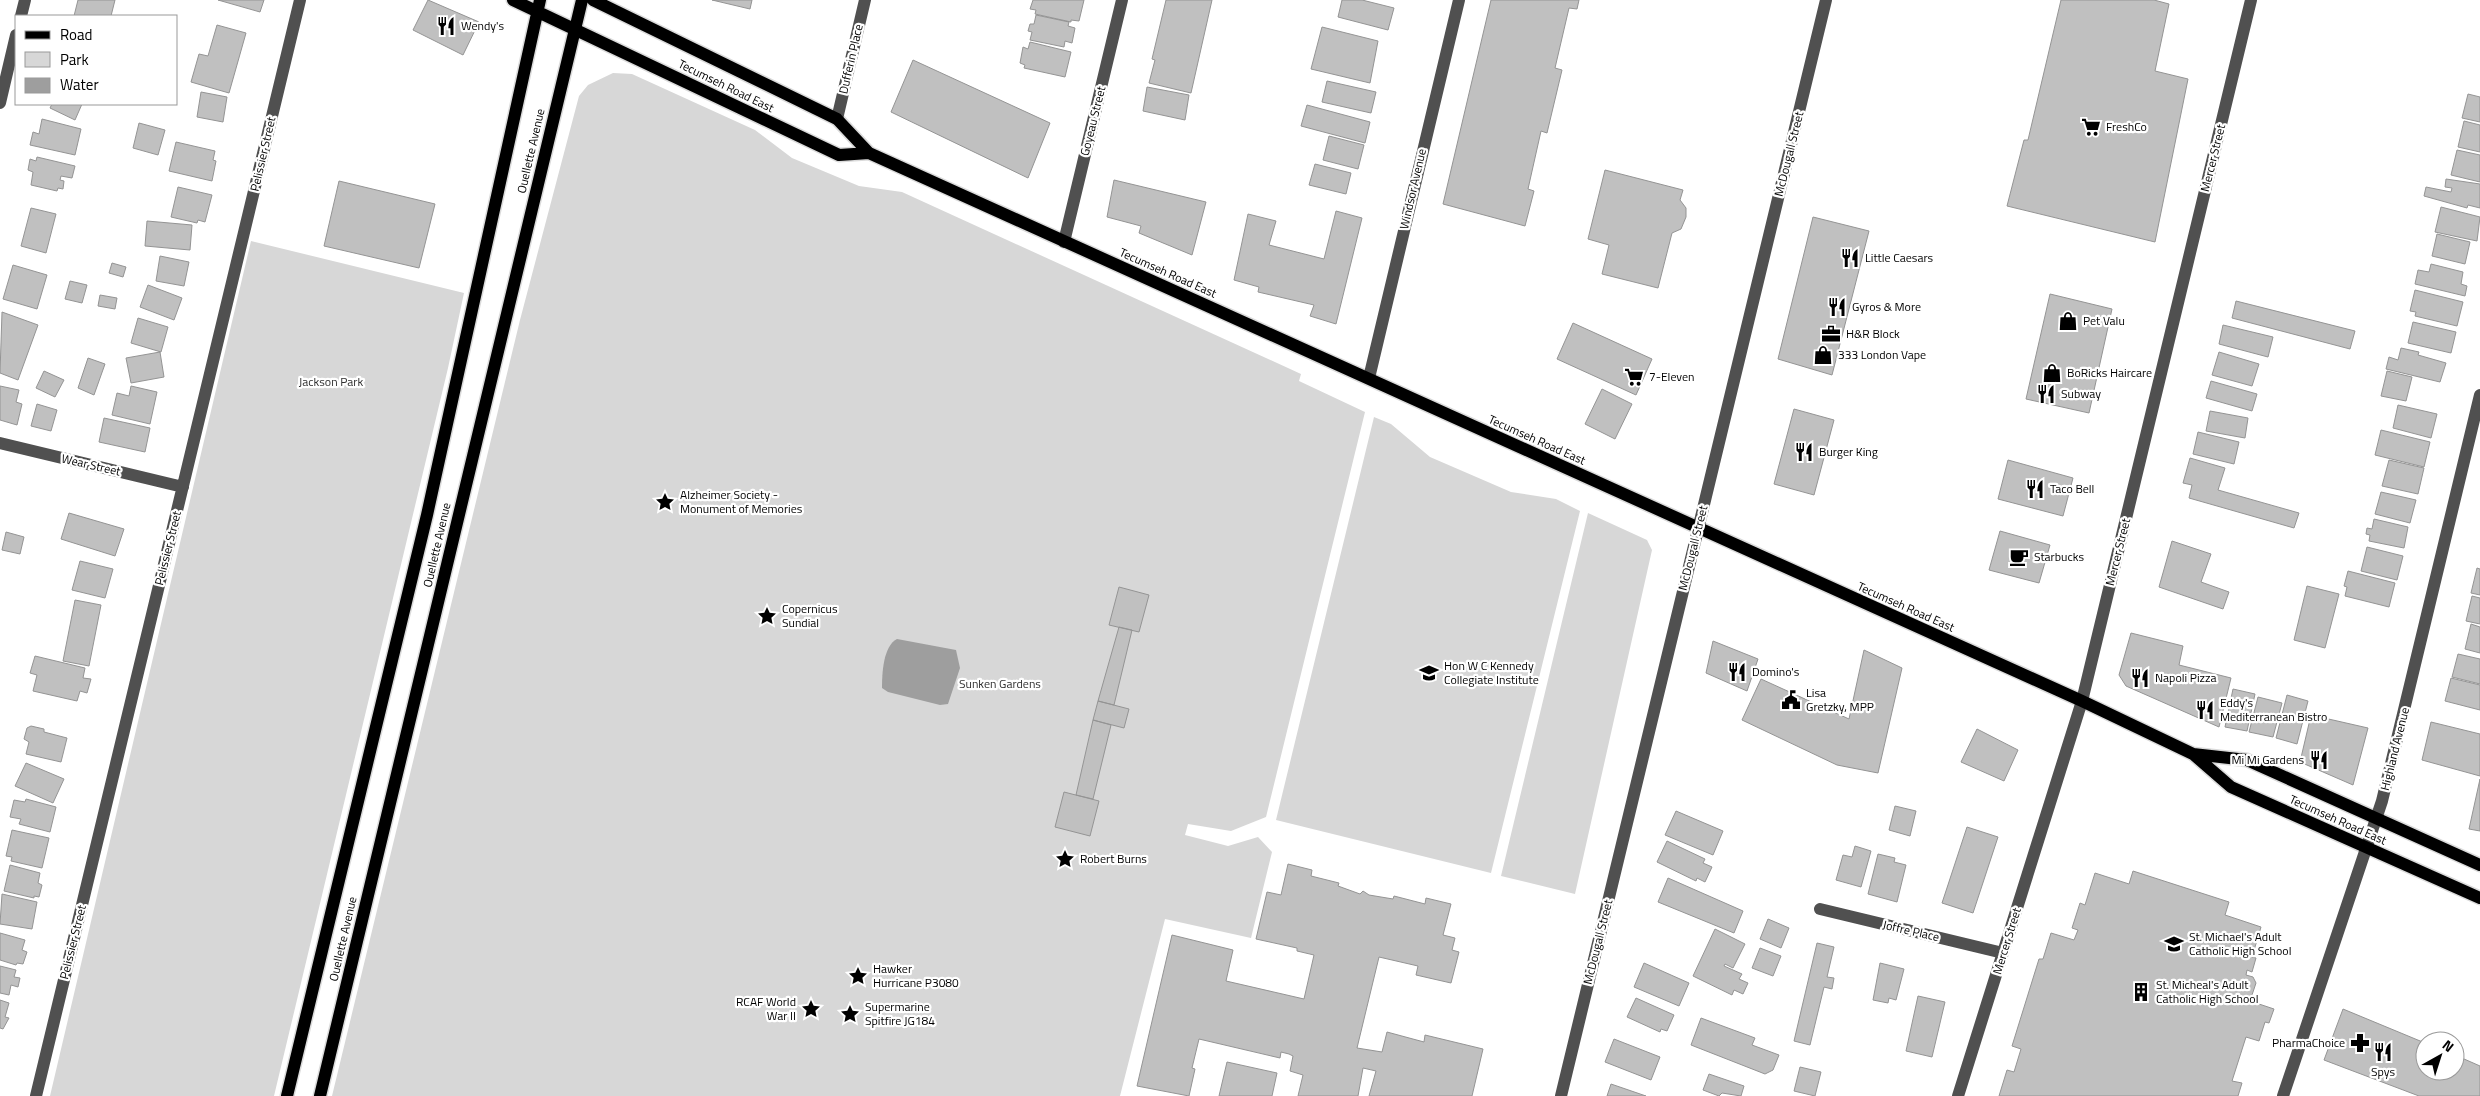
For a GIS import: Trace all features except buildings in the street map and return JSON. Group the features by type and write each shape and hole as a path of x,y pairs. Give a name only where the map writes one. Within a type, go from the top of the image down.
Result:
{"main road":[{"name":"Tecumseh Road East","path":"513,0 538,6 574,29 838,155 870,153"},
{"name":"Ouellette Avenue","path":"320,1096 582,0"},
{"name":"Tecumseh Road East","path":"593,0 837,119 870,153 2082,701 2193,754 2231,787 2480,898"},
{"name":"Ouellette Avenue","path":"287,1096 427,515 538,6"},
{"name":"Tecumseh Road East","path":"2193,754 2246,760 2480,865"}],"street":[{"path":"21,15 25,0"},
{"name":"Pelissier Street","path":"36,1096 300,0"},
{"name":"Dufferin Place","path":"837,119 866,0"},
{"name":"Goyeau Street","path":"1064,242 1122,0"},
{"name":"Windsor Avenue","path":"1369,378 1459,0"},
{"name":"McDougall Street","path":"1561,1096 1826,0"},
{"name":"Mercer Street","path":"1958,1096 2082,701 2251,0"},
{"path":"0,103 15,39"},
{"name":"Highland Avenue","path":"2283,1096 2377,819 2480,395"},
{"name":"Wear Street","path":"0,444 183,487"},
{"name":"Joffre Place","path":"1820,909 2003,953"}],"green space":[{"name":"Sunken Gardens","path":"613,73 632,74 755,130 792,158 859,186 902,192 1301,374 1299,381 1365,412 1266,817 1231,831 1188,824 1185,835 1228,846 1258,837 1272,852 1251,938 1165,919 1120,1096 332,1096 520,320 579,96 588,85"},
{"name":"Jackson Park","path":"251,241 464,293 448,368 274,1096 50,1096"},
{"path":"1374,417 1391,424 1430,457 1511,492 1556,499 1580,511 1491,873 1276,820"},
{"path":"1588,513 1647,540 1652,550 1575,894 1501,876"}],"water":[{"path":"897,639 956,650 960,668 948,704 940,705 888,692 882,688 886,654 892,643"}],"place":[{"name":"Wendy's","path":"446,26"},
{"name":"FreshCo","path":"2091,127"},
{"name":"Little Caesars","path":"1850,258"},
{"name":"Gyros & More","path":"1837,307"},
{"name":"Pet Valu","path":"2068,321"},
{"name":"H&R Block","path":"1831,334"},
{"name":"333 London Vape","path":"1823,355"},
{"name":"BoRicks Haircare","path":"2052,373"},
{"name":"7-Eleven","path":"1634,377"},
{"name":"Subway","path":"2046,394"},
{"name":"Burger King","path":"1804,452"},
{"name":"Taco Bell","path":"2035,489"},
{"name":"Alzheimer Society - Monument of Memories","path":"665,502"},
{"name":"Starbucks","path":"2019,557"},
{"name":"Copernicus Sundial","path":"767,616"},
{"name":"Domino's","path":"1737,672"},
{"name":"Hon W C Kennedy Collegiate Institute","path":"1429,673"},
{"name":"Napoli Pizza","path":"2140,678"},
{"name":"Lisa Gretzky, MPP","path":"1791,700"},
{"name":"Eddy's Mediterranean Bistro","path":"2205,710"},
{"name":"Mi Mi Gardens","path":"2319,760"},
{"name":"Robert Burns","path":"1065,859"},
{"name":"St. Michael's Adult Catholic High School","path":"2174,944"},
{"name":"Hawker Hurricane P3080","path":"858,976"},
{"name":"St. Micheal's Adult Catholic High School","path":"2141,992"},
{"name":"RCAF World War II","path":"811,1009"},
{"name":"Supermarine Spitfire JG184","path":"850,1014"},
{"name":"PharmaChoice","path":"2360,1043"},
{"name":"Spys","path":"2383,1052"}]}
